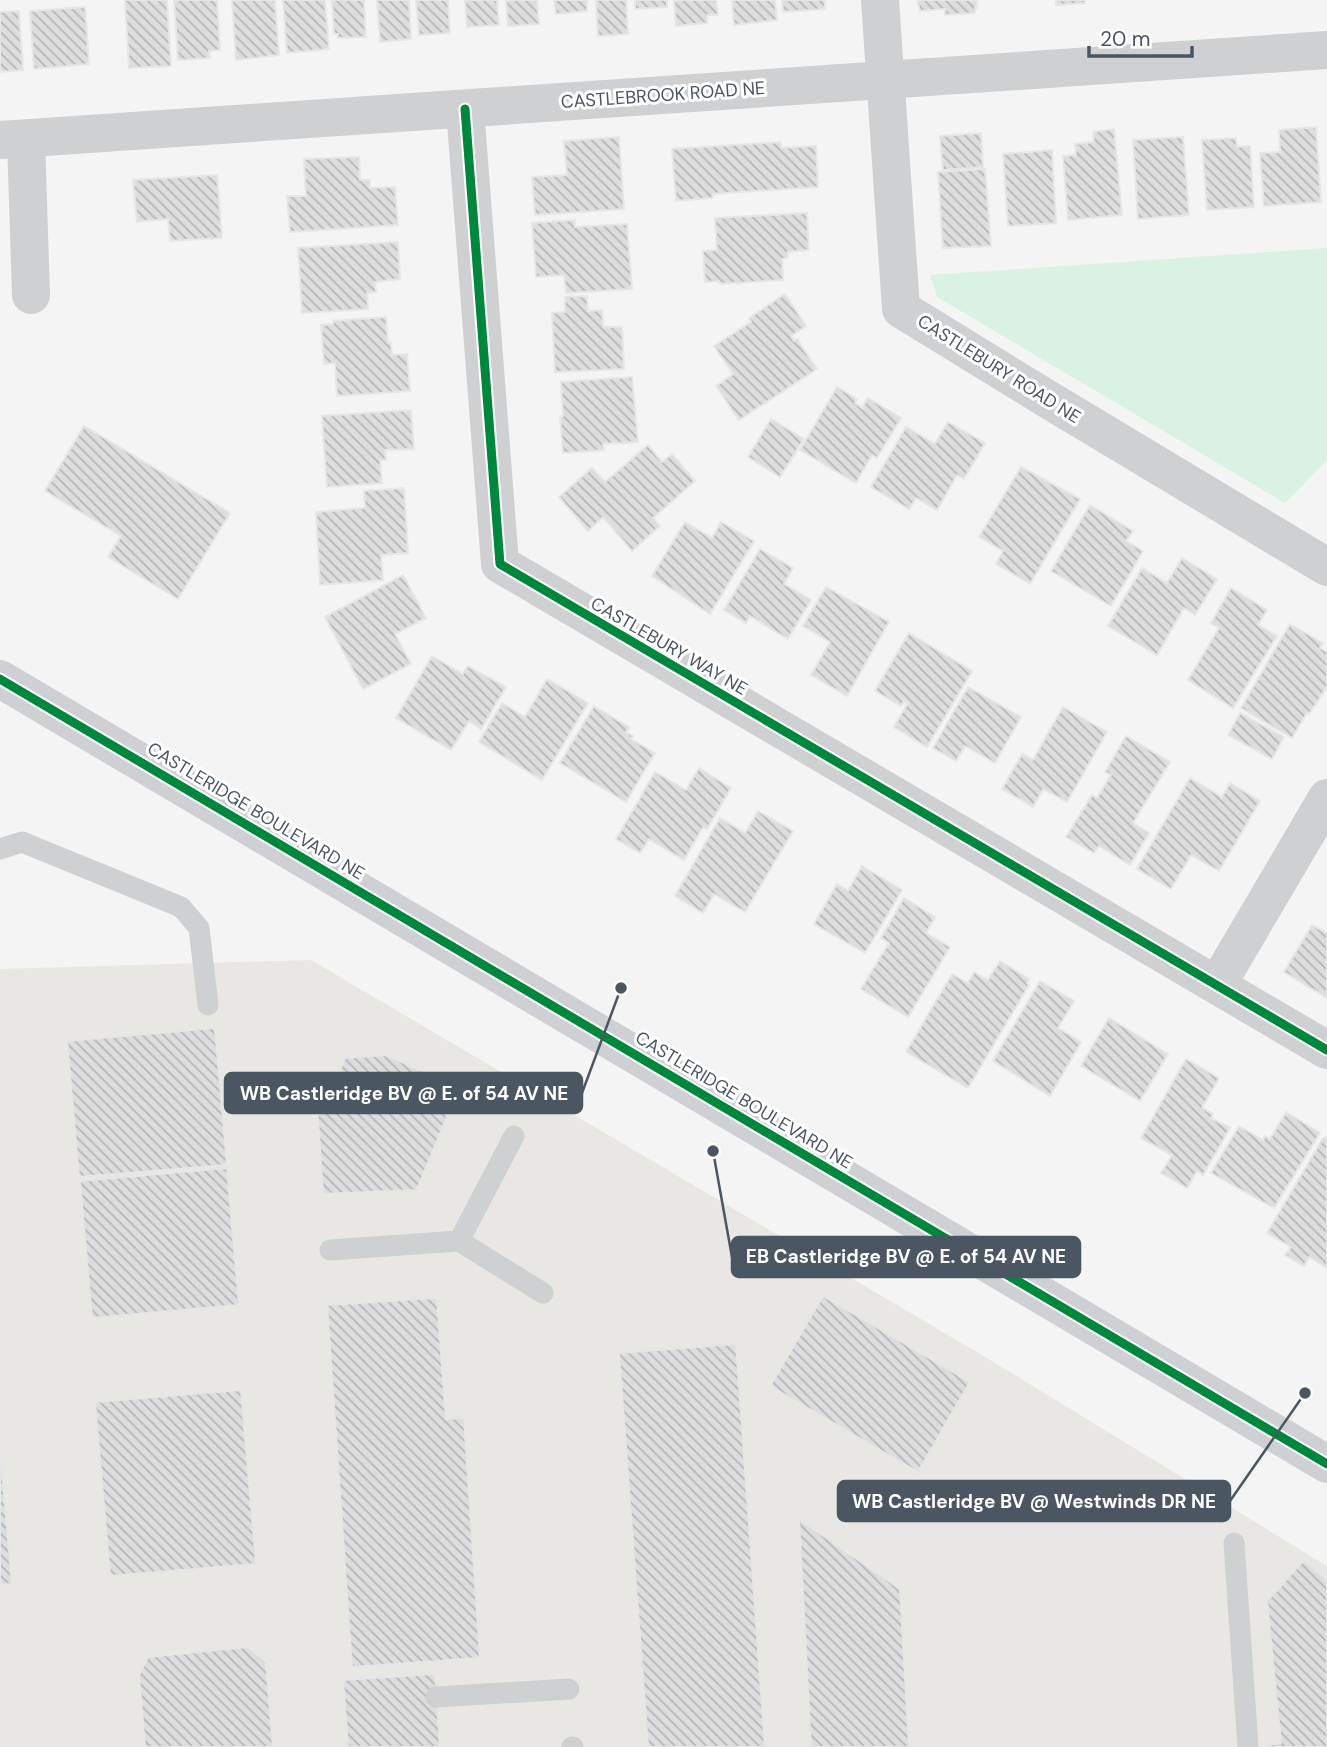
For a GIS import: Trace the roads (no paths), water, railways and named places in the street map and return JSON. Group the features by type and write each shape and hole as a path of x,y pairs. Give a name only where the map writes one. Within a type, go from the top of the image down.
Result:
{"street":[{"name":"CASTLEBURY ROAD NE","path":"880,0 901,309 1327,567"},
{"name":"CASTLEBROOK ROAD NE","path":"13,140 1327,50"},
{"name":"CASTLEBURY WAY NE","path":"466,109 500,565 1217,985"},
{"path":"13,140 31,295"},
{"name":"CASTLERIDGE BOULEVARD NE","path":"0,679 1327,1464"},
{"path":"1327,798 1217,985 1327,1050"}],"lane":[{"path":"0,849 22,842 181,906 199,928 208,1006"},
{"path":"459,1241 514,1136"},
{"path":"330,1250 459,1241 543,1293"},
{"path":"1234,1543 1248,1747"},
{"path":"436,1698 569,1689"}],"place":[{"name":"WB Castleridge BV @ E. of 54 AV NE","path":"621,988"},
{"name":"EB Castleridge BV @ E. of 54 AV NE","path":"713,1151"},
{"name":"WB Castleridge BV @ Westwinds DR NE","path":"1305,1393"}]}
